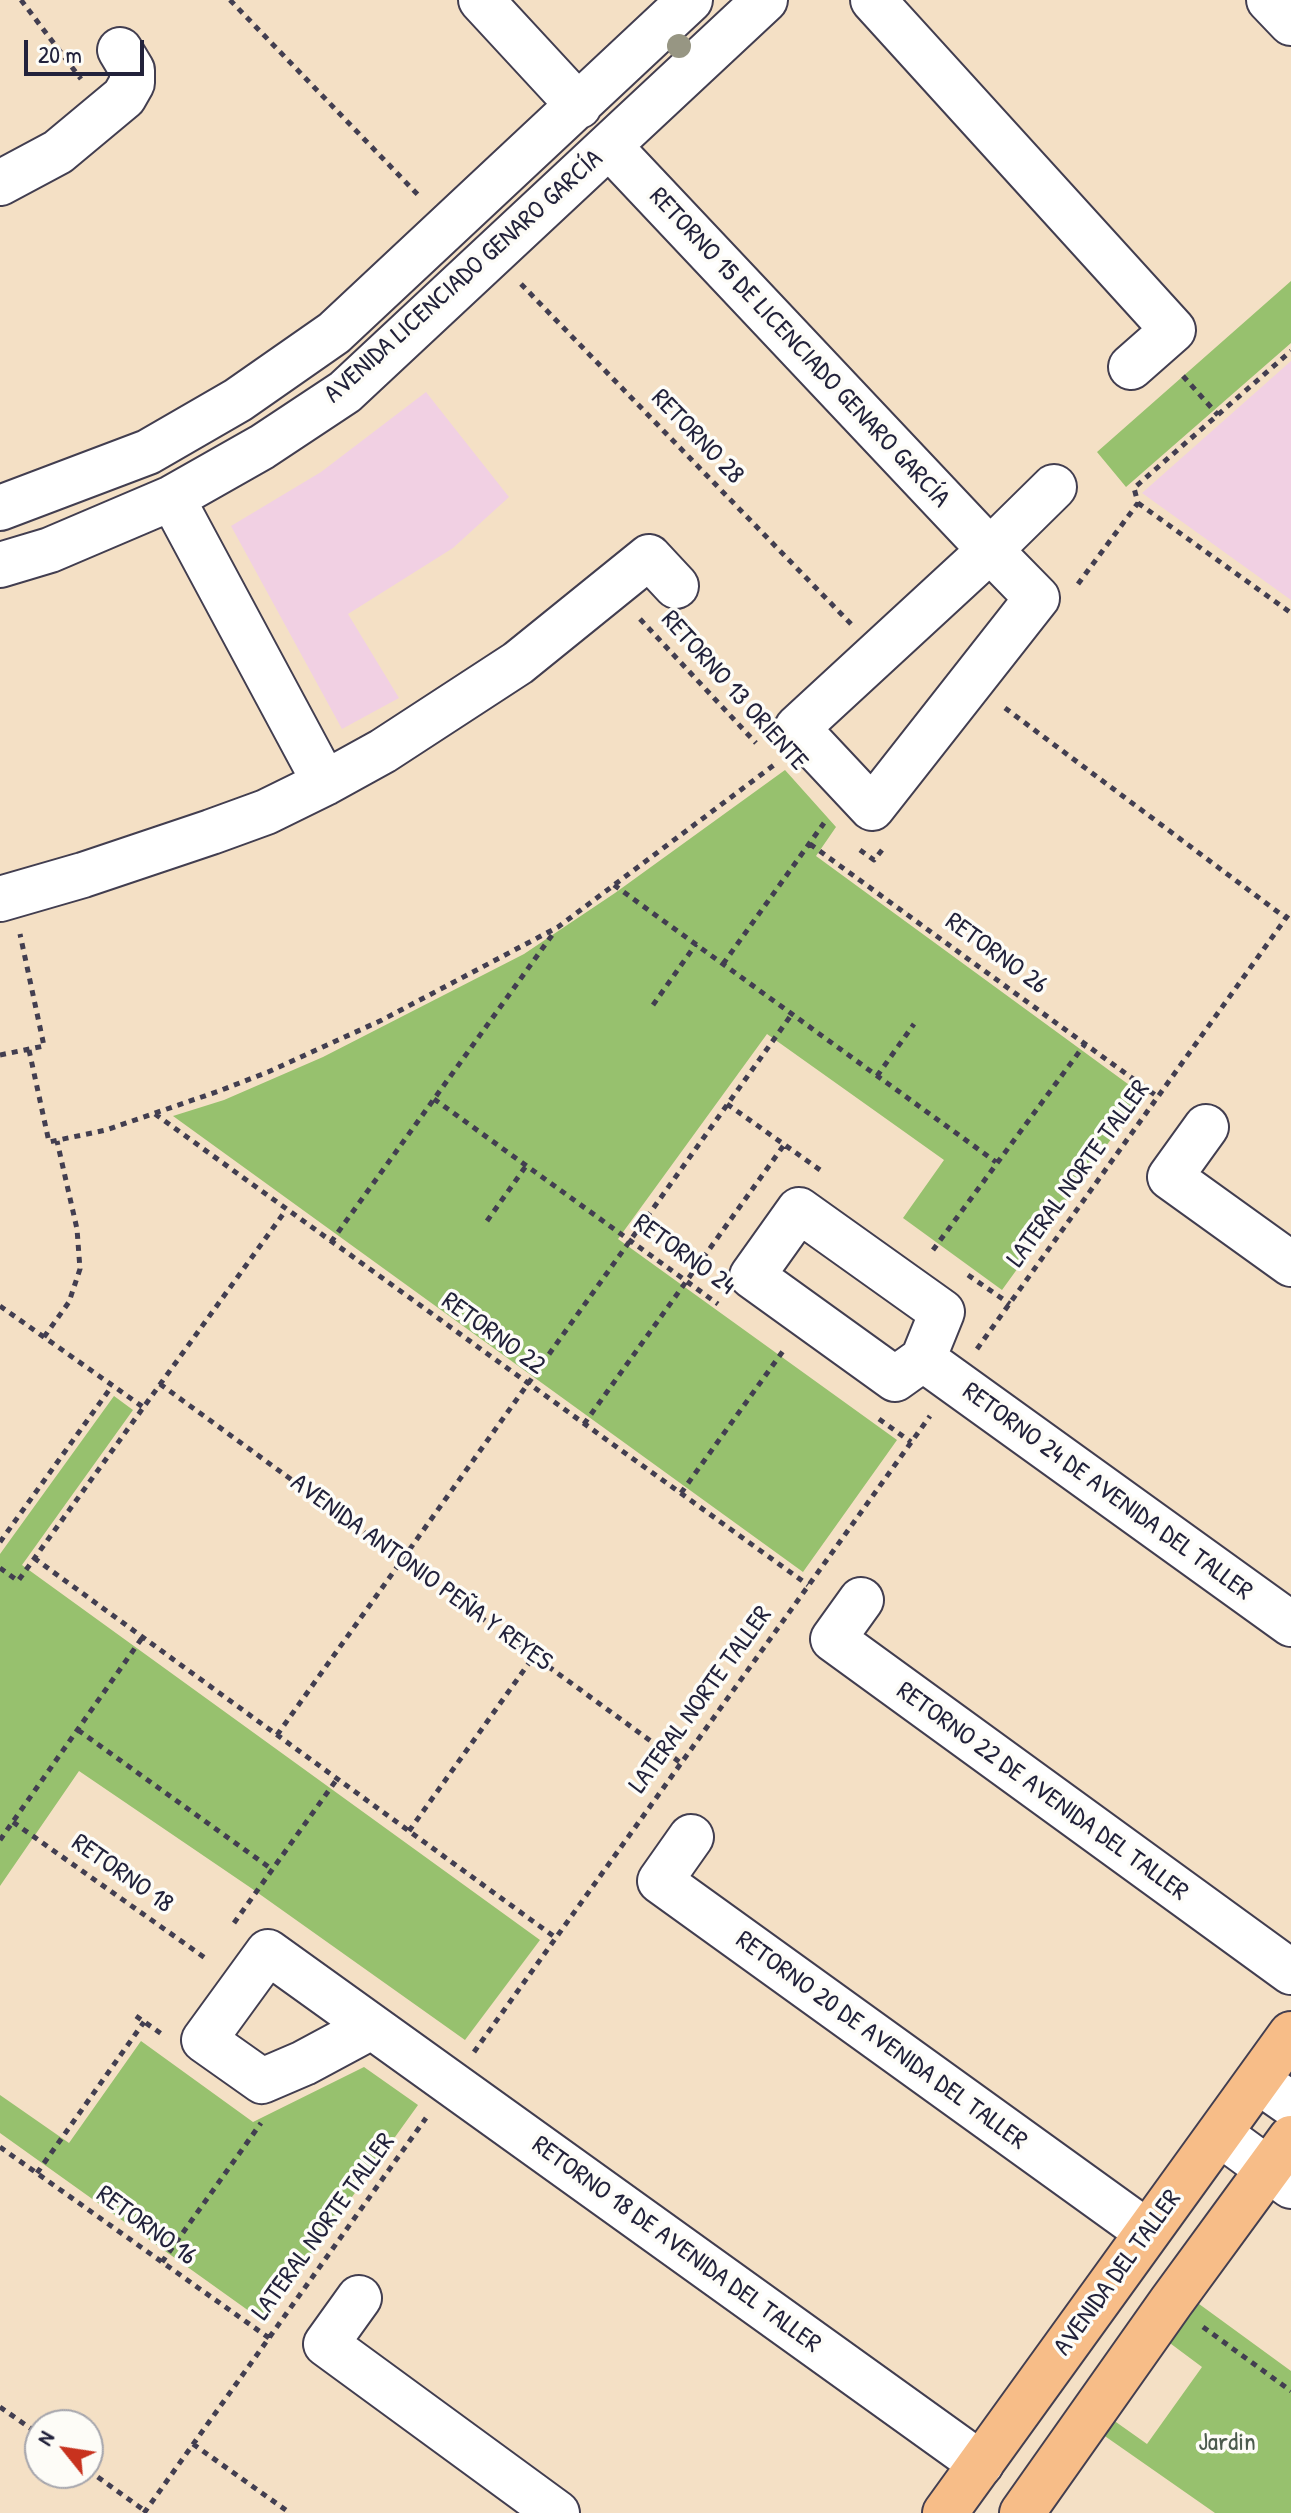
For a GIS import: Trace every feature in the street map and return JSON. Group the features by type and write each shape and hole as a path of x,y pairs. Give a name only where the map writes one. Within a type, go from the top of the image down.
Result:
{"main road":[{"name":"AVENIDA DEL TALLER","path":"945,2513 1220,2134 1275,2092 1291,2034"},
{"path":"1036,2508 1171,2302 1283,2165"}],"street":[{"path":"481,0 579,106"},
{"name":"AVENIDA LICENCIADO GENARO GARCÍA","path":"0,508 148,452 238,400 334,333 690,0"},
{"name":"AVENIDA LICENCIADO GENARO GARCÍA","path":"0,565 50,550 172,498 262,447 345,392 765,0"},
{"path":"873,0 1173,330 1144,356"},
{"path":"1269,0 1291,23"},
{"path":"0,183 58,152 124,97 132,83 132,70 120,50"},
{"name":"RETORNO 15 DE LICENCIADO GENARO GARCÍA","path":"609,146 990,550 1037,598 872,808 797,728 990,550 1054,487"},
{"path":"386,286 419,323"},
{"path":"172,498 325,783"},
{"path":"5,898 211,832 266,812 325,783 383,751 518,663 649,557 676,586"},
{"path":"1206,1127 1170,1177 1291,1264"},
{"name":"RETORNO 24 DE AVENIDA DEL TALLER","path":"939,1370 1291,1624"},
{"name":"RETORNO 22 DE AVENIDA DEL TALLER","path":"861,1600 833,1639 1291,1972"},
{"name":"RETORNO 20 DE AVENIDA DEL TALLER","path":"691,1837 660,1881 1147,2232"},
{"name":"RETORNO 18 DE AVENIDA DEL TALLER","path":"371,2027 304,2063 262,2081 204,2040 268,1952 981,2464"},
{"path":"1220,2134 1283,2165"},
{"path":"359,2298 326,2344 557,2513"}],"path":[{"path":"21,0 107,112"},
{"path":"230,0 412,188"},
{"name":"RETORNO 28","path":"517,280 848,622"},
{"path":"1291,351 1134,488 1138,503 1291,613"},
{"path":"1144,356 1218,415"},
{"name":"RETORNO 13 ORIENTE","path":"612,589 775,765 614,885"},
{"path":"971,682 1286,918"},
{"path":"723,964 824,823"},
{"name":"RETORNO 26","path":"810,844 1158,1097"},
{"path":"29,1050 49,1142 106,1130 268,1072 319,1049 439,991 558,927 614,885 996,1162"},
{"path":"0,1055 44,1046 5,898"},
{"name":"LATERAL NORTE TALLER","path":"144,2512 911,1442 939,1370 1158,1097 1291,911"},
{"path":"331,1242 558,927"},
{"path":"653,1005 696,944"},
{"path":"277,1735 792,1014"},
{"path":"877,1076 914,1024"},
{"path":"933,1250 1085,1044"},
{"name":"RETORNO 24","path":"434,1099 719,1305"},
{"name":"RETORNO 22","path":"155,1114 808,1585"},
{"path":"44,1337 69,1302 80,1269 77,1229 57,1141"},
{"path":"584,1424 784,1144"},
{"path":"487,1221 526,1166"},
{"path":"0,1568 18,1581 286,1210"},
{"path":"0,1306 143,1407"},
{"path":"681,1494 783,1351 796,1360"},
{"name":"AVENIDA ANTONIO PEÑA Y REYES","path":"160,1384 681,1763"},
{"path":"0,1542 112,1386"},
{"path":"873,1415 911,1442"},
{"path":"34,1558 556,1938"},
{"path":"0,1840 142,1638"},
{"path":"409,1831 534,1656"},
{"path":"78,1730 273,1870"},
{"path":"226,1934 337,1779"},
{"name":"RETORNO 18","path":"13,1821 208,1960 200,1972"},
{"path":"158,2032 166,2020"},
{"path":"37,2173 144,2022"},
{"path":"162,2262 304,2063"},
{"name":"RETORNO 16","path":"0,2147 269,2338"},
{"path":"1171,2302 1291,2391"},
{"path":"0,2407 24,2424"},
{"path":"193,2444 290,2513"},
{"path":"104,2482 144,2512"}],"shaded area":[{"path":"1291,361 1291,600 1142,493"},
{"path":"426,392 509,497 453,548 348,614 399,698 342,729 231,526 321,472"}],"green space":[{"path":"1291,281 1291,343 1126,487 1097,452"},
{"path":"785,770 836,827 816,856 1143,1095 1002,1290 903,1218 944,1160 767,1034 618,1239 897,1440 803,1572 173,1116 224,1100 323,1057 524,954 615,893"},
{"path":"114,1396 133,1410 22,1565 540,1940 465,2040 79,1771 0,1886 0,1554"},
{"path":"141,2041 253,2122 364,2067 418,2105 263,2321 0,2133 0,2095 69,2143"},
{"name":"Jardin","path":"1184,2293 1291,2371 1291,2513 1215,2513 1089,2425 1099,2410 1147,2444 1202,2367 1155,2332"}]}
